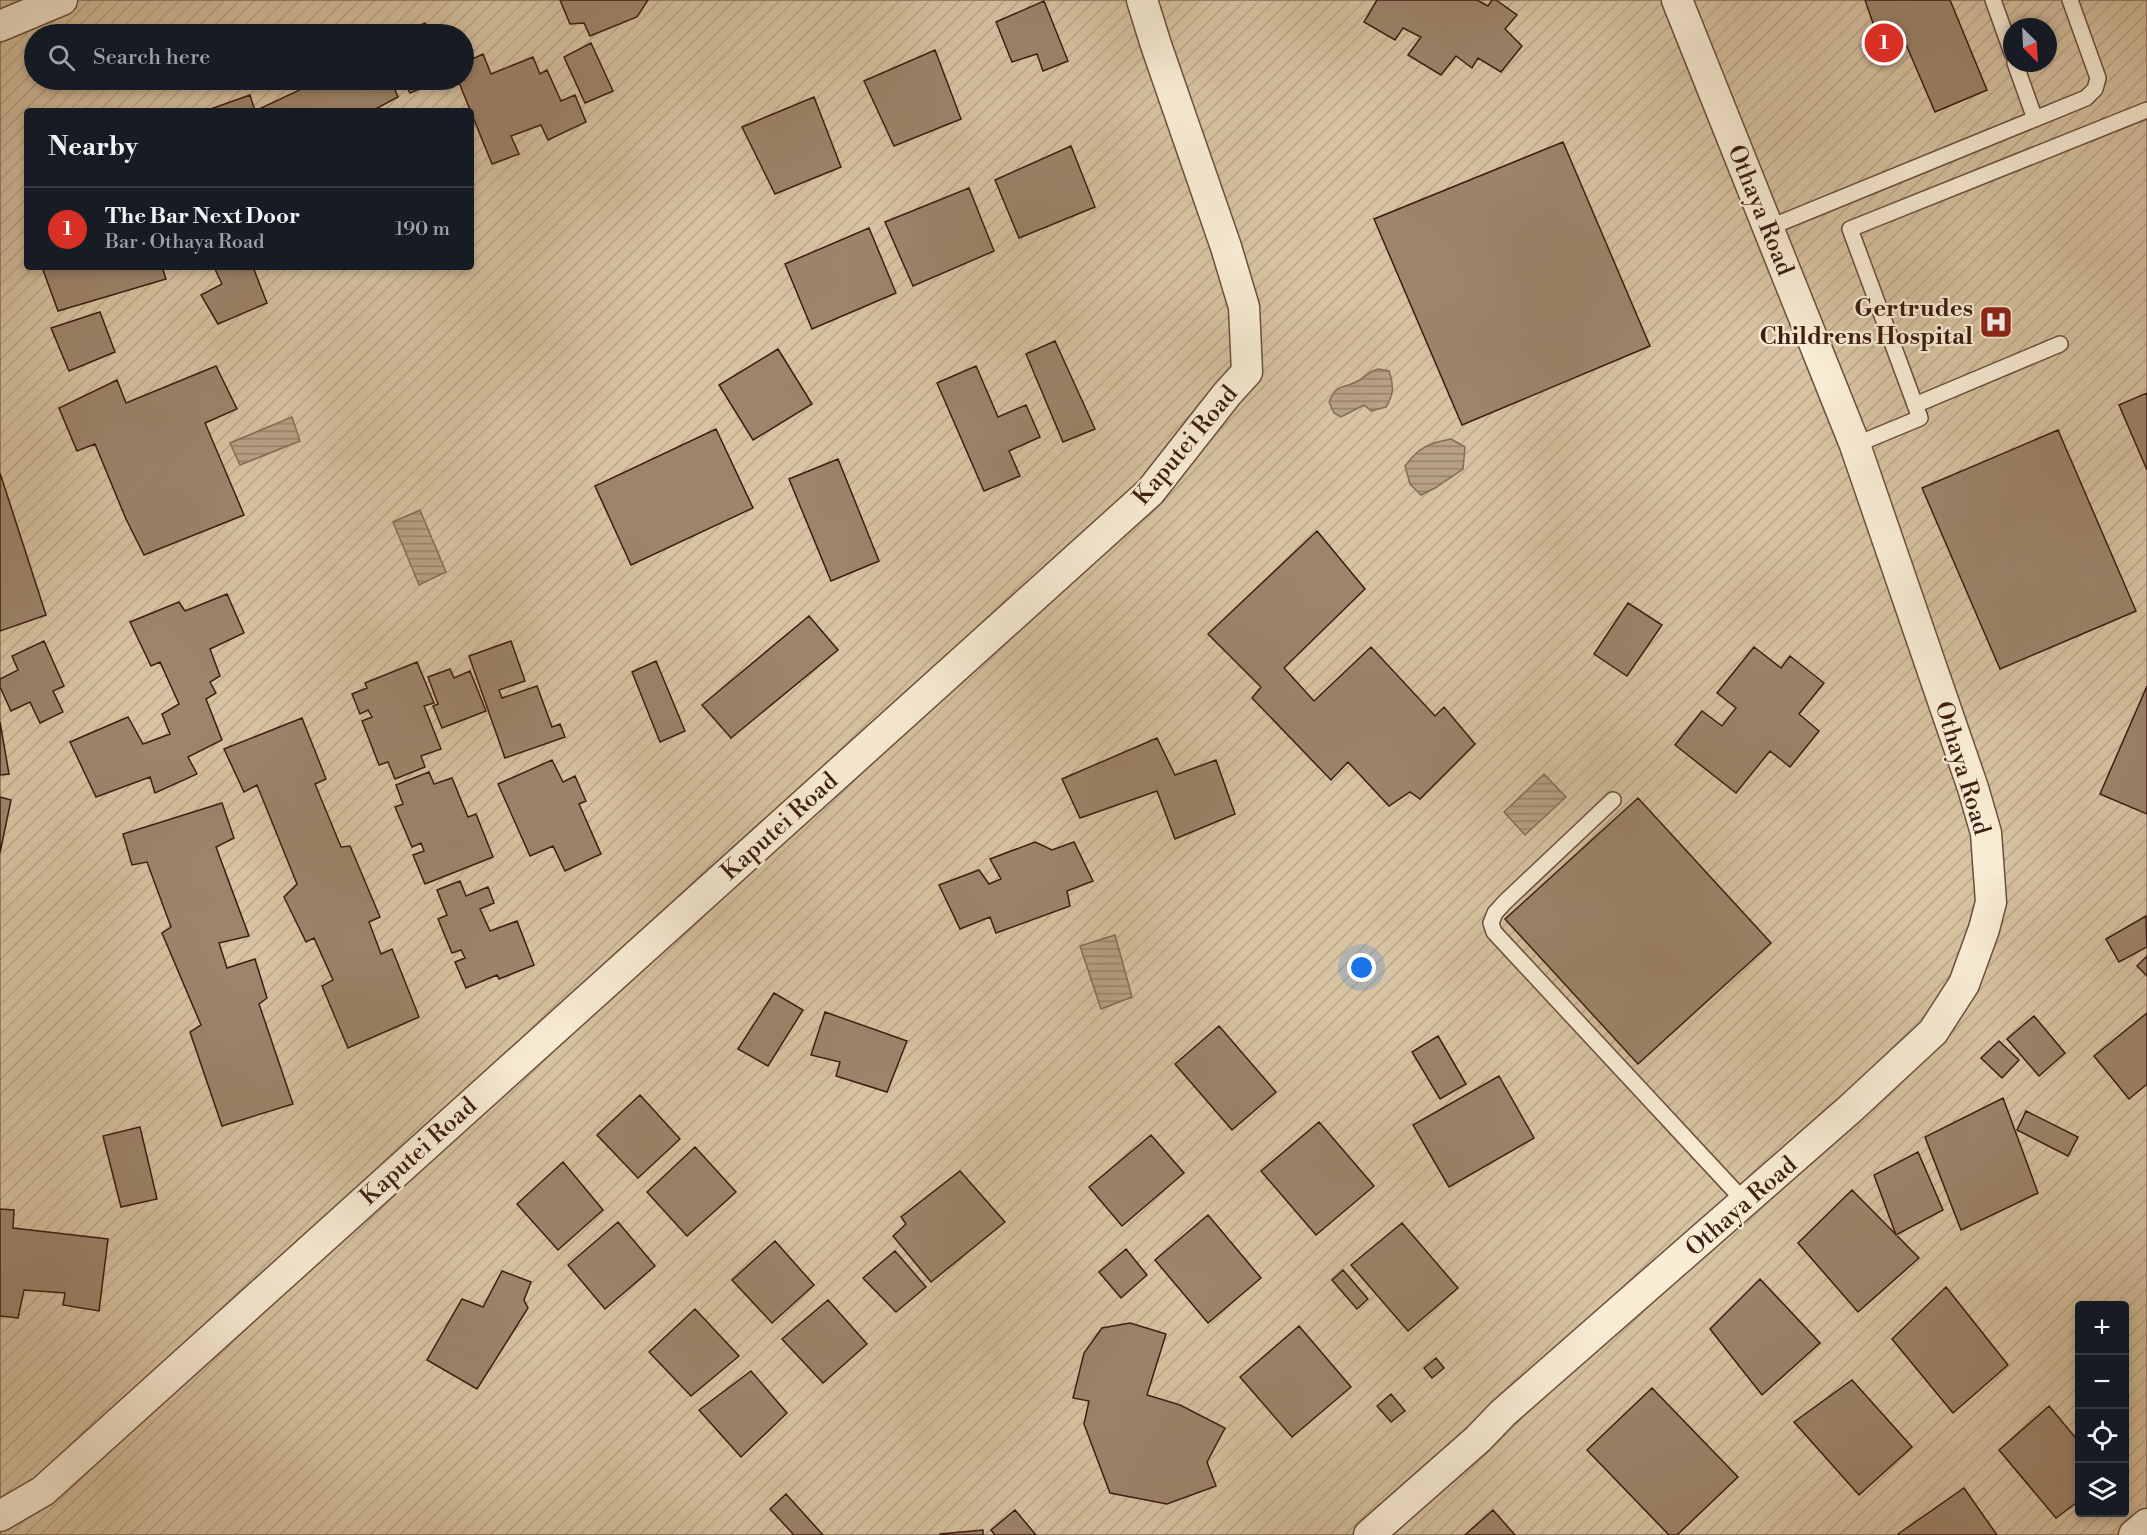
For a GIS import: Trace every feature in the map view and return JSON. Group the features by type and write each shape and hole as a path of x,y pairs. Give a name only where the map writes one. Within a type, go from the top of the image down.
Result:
{"street":[{"path":"0,26 62,0"},
{"name":"Kaputei Road","path":"0,1516 43,1491 1150,492 1247,372 1244,307 1226,247 1142,0"},
{"name":"Othaya Road","path":"1369,1535 1478,1439 1503,1413 1850,1109 1933,1032 1964,984 1984,929 1990,902 1986,833 1973,788 1855,445 1677,0"},
{"path":"2134,1535 2147,1524"}],"lane":[{"path":"1993,0 2003,28"},
{"path":"1768,228 2086,98 2095,89 2097,78 2070,0"},
{"path":"2018,72 2035,119"},
{"path":"1855,445 1920,418 1850,229 2147,110"},
{"path":"1915,405 2060,344"},
{"path":"1613,800 1495,913 1491,922 1494,932 1745,1202"}],"shaded area":[{"path":"0,0 2147,0 2147,1535 0,1535"},
{"path":"1378,369 1389,371 1392,381 1392,394 1386,407 1371,411 1364,405 1341,417 1334,413 1329,402 1338,389"},
{"path":"292,417 300,441 240,465 230,443"},
{"path":"1451,439 1465,447 1463,469 1421,495 1410,484 1405,466 1415,454 1425,447"},
{"path":"420,510 446,572 419,585 393,522"},
{"path":"1544,774 1566,797 1525,835 1504,812"},
{"path":"1115,935 1132,997 1101,1009 1080,946"}],"building":[{"path":"560,0 648,0 637,17 590,36 584,23 570,24"},
{"path":"1377,0 1477,0 1488,6 1492,0 1496,0 1517,15 1505,29 1522,46 1501,72 1478,58 1472,68 1456,56 1441,75 1408,55 1421,37 1403,28 1395,40 1364,22"},
{"path":"1865,0 1950,0 1987,90 1935,112 1905,42 1884,55"},
{"path":"1044,1 1068,61 1043,71 1037,54 1012,62 996,22"},
{"path":"591,43 613,91 585,103 564,57"},
{"path":"935,50 961,119 894,146 864,81"},
{"path":"483,54 491,74 533,57 540,74 547,70 561,101 575,95 586,122 548,140 541,125 511,136 519,154 492,164 474,120 474,108 469,108 462,90 474,90 474,58"},
{"path":"300,90 395,90 398,97 378,108 261,108"},
{"path":"250,95 254,108 213,108"},
{"path":"814,97 841,167 775,194 742,127"},
{"path":"1563,142 1650,346 1462,425 1374,219"},
{"path":"1071,146 1095,207 1019,238 995,180"},
{"path":"969,188 994,251 913,286 885,222"},
{"path":"869,228 896,293 812,329 785,264"},
{"path":"43,270 163,270 166,279 58,311"},
{"path":"215,270 254,270 267,303 218,324 201,295 222,284"},
{"path":"100,312 115,352 69,371 51,328"},
{"path":"1055,341 1095,429 1063,442 1026,354"},
{"path":"778,349 812,404 753,440 719,385"},
{"path":"216,366 237,409 205,423 244,515 144,555 126,519 95,444 77,451 59,408 117,380 126,403"},
{"path":"976,366 998,417 1026,405 1040,437 1009,451 1020,476 984,491 937,383"},
{"path":"2147,393 2147,470 2119,405"},
{"path":"716,429 753,508 631,565 595,486"},
{"path":"2058,430 2136,611 2000,669 1922,488"},
{"path":"838,459 879,561 831,581 789,479"},
{"path":"0,473 46,615 0,631"},
{"path":"1317,531 1365,589 1284,668 1314,701 1371,647 1435,716 1444,707 1475,744 1420,799 1410,792 1389,806 1348,762 1331,780 1252,698 1261,687 1208,634"},
{"path":"227,594 244,633 210,649 220,676 210,682 216,693 206,699 222,740 188,757 197,774 155,793 150,777 96,797 70,742 128,717 143,744 170,734 162,714 179,704 160,662 151,666 130,622 179,602 185,611"},
{"path":"1628,603 1662,625 1627,676 1594,654"},
{"path":"809,616 838,650 731,738 702,705"},
{"path":"44,641 64,686 53,691 63,712 40,723 30,702 11,711 0,687 0,679 18,670 12,656"},
{"path":"511,641 525,681 499,690 502,698 537,686 552,727 560,724 565,737 505,758 469,656"},
{"path":"1754,647 1781,668 1790,656 1824,683 1799,714 1819,731 1790,767 1770,751 1736,793 1675,745 1702,711 1722,726 1736,708 1717,693"},
{"path":"656,661 685,731 660,742 632,672"},
{"path":"417,662 434,703 424,706 441,749 421,756 425,767 395,779 388,762 379,765 362,721 372,717 368,710 360,714 352,694 367,688 365,683"},
{"path":"450,669 454,678 470,671 486,711 442,728 433,706 438,704 428,677"},
{"path":"2147,686 2147,814 2100,794"},
{"path":"302,718 326,779 315,784 341,847 350,846 380,917 369,922 381,954 392,949 419,1017 348,1048 322,986 333,980 314,938 306,942 284,897 297,884 257,785 244,792 224,749"},
{"path":"0,722 9,774 0,775"},
{"path":"1157,738 1175,775 1216,760 1235,814 1175,839 1157,791 1080,818 1062,779"},
{"path":"552,760 563,782 575,776 586,801 579,804 601,854 565,871 553,846 530,856 498,784"},
{"path":"429,772 434,784 452,778 468,817 476,814 493,857 425,884 413,855 424,851 421,843 412,847 395,807 403,804 396,785"},
{"path":"0,797 11,800 0,853"},
{"path":"1638,798 1771,943 1638,1064 1505,919"},
{"path":"222,803 234,838 216,847 249,936 219,943 227,968 255,959 267,998 259,1004 293,1104 222,1126 190,1032 201,1025 162,933 171,927 147,862 132,865 123,834"},
{"path":"1035,842 1052,850 1074,842 1093,881 1067,891 1070,906 996,933 990,917 960,929 939,885 979,870 989,884 1001,879 990,859"},
{"path":"460,881 466,896 488,887 494,903 480,909 490,931 517,921 534,965 499,979 497,975 466,988 455,962 465,958 461,950 452,953 438,919 447,915 437,890"},
{"path":"2146,916 2147,947 2119,962 2106,939"},
{"path":"2147,956 2147,976 2137,966"},
{"path":"774,993 803,1010 768,1066 738,1049"},
{"path":"825,1012 907,1041 887,1092 836,1076 840,1062 811,1055"},
{"path":"2147,1013 2147,1084 2129,1099 2094,1056"},
{"path":"2034,1016 2065,1053 2039,1076 2007,1039"},
{"path":"1219,1026 1276,1092 1232,1130 1175,1064"},
{"path":"1438,1036 1466,1084 1440,1099 1412,1052"},
{"path":"1999,1041 2019,1060 2002,1078 1981,1058"},
{"path":"1499,1076 1534,1138 1449,1187 1413,1125"},
{"path":"640,1095 680,1139 638,1178 597,1135"},
{"path":"2003,1098 2038,1193 1961,1230 1925,1137"},
{"path":"2026,1111 2078,1137 2068,1156 2017,1130"},
{"path":"1319,1122 1374,1186 1316,1235 1261,1171"},
{"path":"140,1127 157,1199 121,1207 103,1136"},
{"path":"1151,1135 1184,1173 1122,1226 1089,1187"},
{"path":"695,1147 736,1192 687,1236 647,1192"},
{"path":"1918,1152 1943,1210 1896,1235 1874,1175"},
{"path":"563,1162 603,1210 558,1250 517,1204"},
{"path":"960,1171 1005,1222 931,1282 893,1236 906,1224 901,1217"},
{"path":"1852,1190 1919,1258 1858,1312 1798,1243"},
{"path":"0,1209 14,1210 13,1228 108,1239 99,1311 63,1305 65,1293 24,1290 18,1318 0,1316"},
{"path":"1208,1215 1261,1278 1208,1323 1155,1260"},
{"path":"618,1222 655,1266 605,1309 568,1265"},
{"path":"1402,1223 1458,1288 1408,1331 1351,1265"},
{"path":"775,1241 814,1285 772,1323 732,1280"},
{"path":"1126,1249 1147,1275 1121,1298 1099,1272"},
{"path":"895,1251 926,1287 896,1312 863,1278"},
{"path":"1343,1270 1368,1299 1357,1309 1332,1280"},
{"path":"502,1271 531,1282 524,1300 528,1308 477,1389 427,1360 462,1299 483,1307"},
{"path":"1760,1279 1820,1343 1762,1395 1710,1329"},
{"path":"1946,1287 2008,1365 1953,1413 1892,1339"},
{"path":"828,1300 867,1344 823,1383 782,1339"},
{"path":"695,1309 739,1356 691,1396 649,1352"},
{"path":"1130,1323 1166,1334 1147,1395 1180,1405 1225,1428 1207,1462 1216,1486 1167,1504 1110,1493 1084,1424 1089,1401 1073,1398 1084,1353 1102,1328"},
{"path":"1299,1326 1351,1387 1292,1437 1240,1377"},
{"path":"1436,1358 1444,1368 1432,1378 1424,1368"},
{"path":"751,1371 787,1413 741,1457 699,1410"},
{"path":"1852,1380 1912,1447 1859,1495 1794,1422"},
{"path":"1652,1388 1738,1477 1677,1535 1669,1535 1587,1450"},
{"path":"1391,1394 1405,1411 1391,1422 1377,1406"},
{"path":"2049,1406 2075,1437 2075,1504 2056,1518 1999,1450"},
{"path":"1964,1488 1997,1535 1898,1534"},
{"path":"786,1494 823,1535 794,1535 770,1509"},
{"path":"1015,1510 1036,1535 995,1535 991,1530"},
{"path":"1493,1510 1515,1535 1465,1535"},
{"path":"983,1530 983,1535 940,1535 940,1534"}],"place":[{"name":"The Bar Next Door","path":"1884,43"},
{"name":"Gertrudes Childrens Hospital","path":"1996,322"}]}
